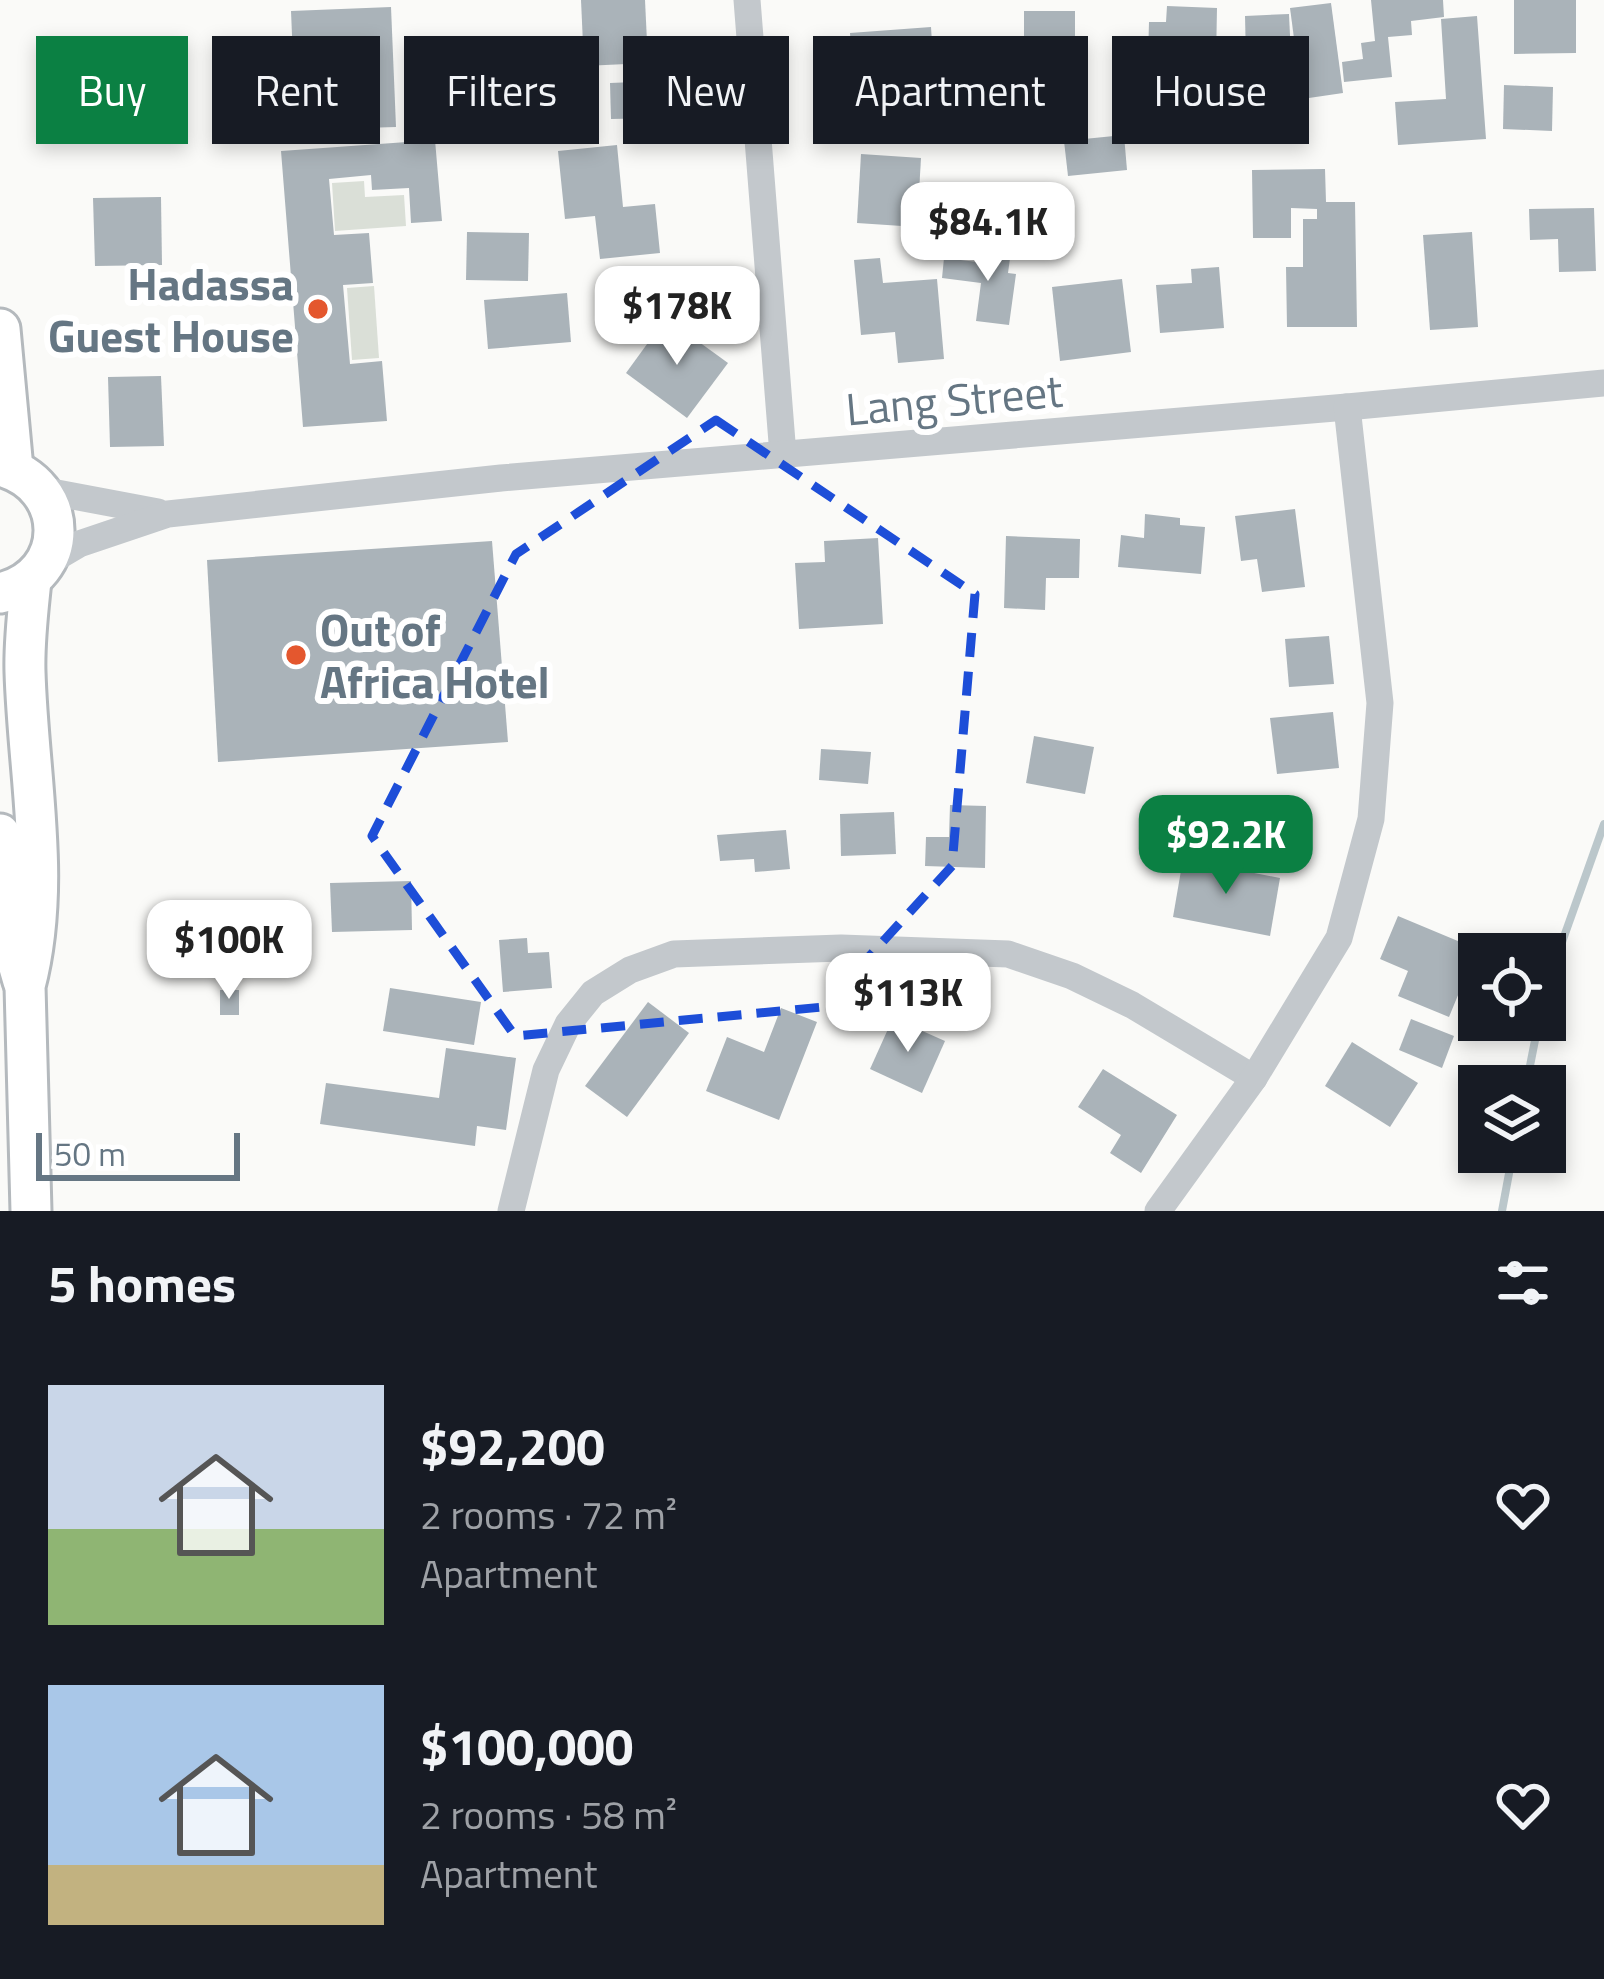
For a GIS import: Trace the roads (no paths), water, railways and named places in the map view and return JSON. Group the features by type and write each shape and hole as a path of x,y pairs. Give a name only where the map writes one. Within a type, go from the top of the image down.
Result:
{"highway":[{"path":"0,329 18,475 50,507 55,526 53,546 26,579 25,677 38,902 34,952 25,986"},
{"path":"0,834 5,919 25,986 31,1211"}],"street":[{"path":"747,0 783,455"},
{"name":"Lang Street","path":"26,579 79,544 168,514 501,478 1604,383"},
{"path":"1158,1211 1254,1078 1339,938 1371,819 1380,703 1347,407"},
{"name":"Lang Street","path":"18,475 168,514"},
{"path":"512,1211 547,1070 568,1024 593,994 630,970 674,954 841,948 1008,954 1132,1004 1254,1078"}],"waterway":[{"path":"1565,933 1604,824"},
{"path":"1530,1065 1535,1041"},
{"path":"1502,1211 1509,1173"}],"place":[{"name":"Hadassa Guest House","path":"318,309"},
{"name":"Out of Africa Hotel","path":"296,655"}]}
